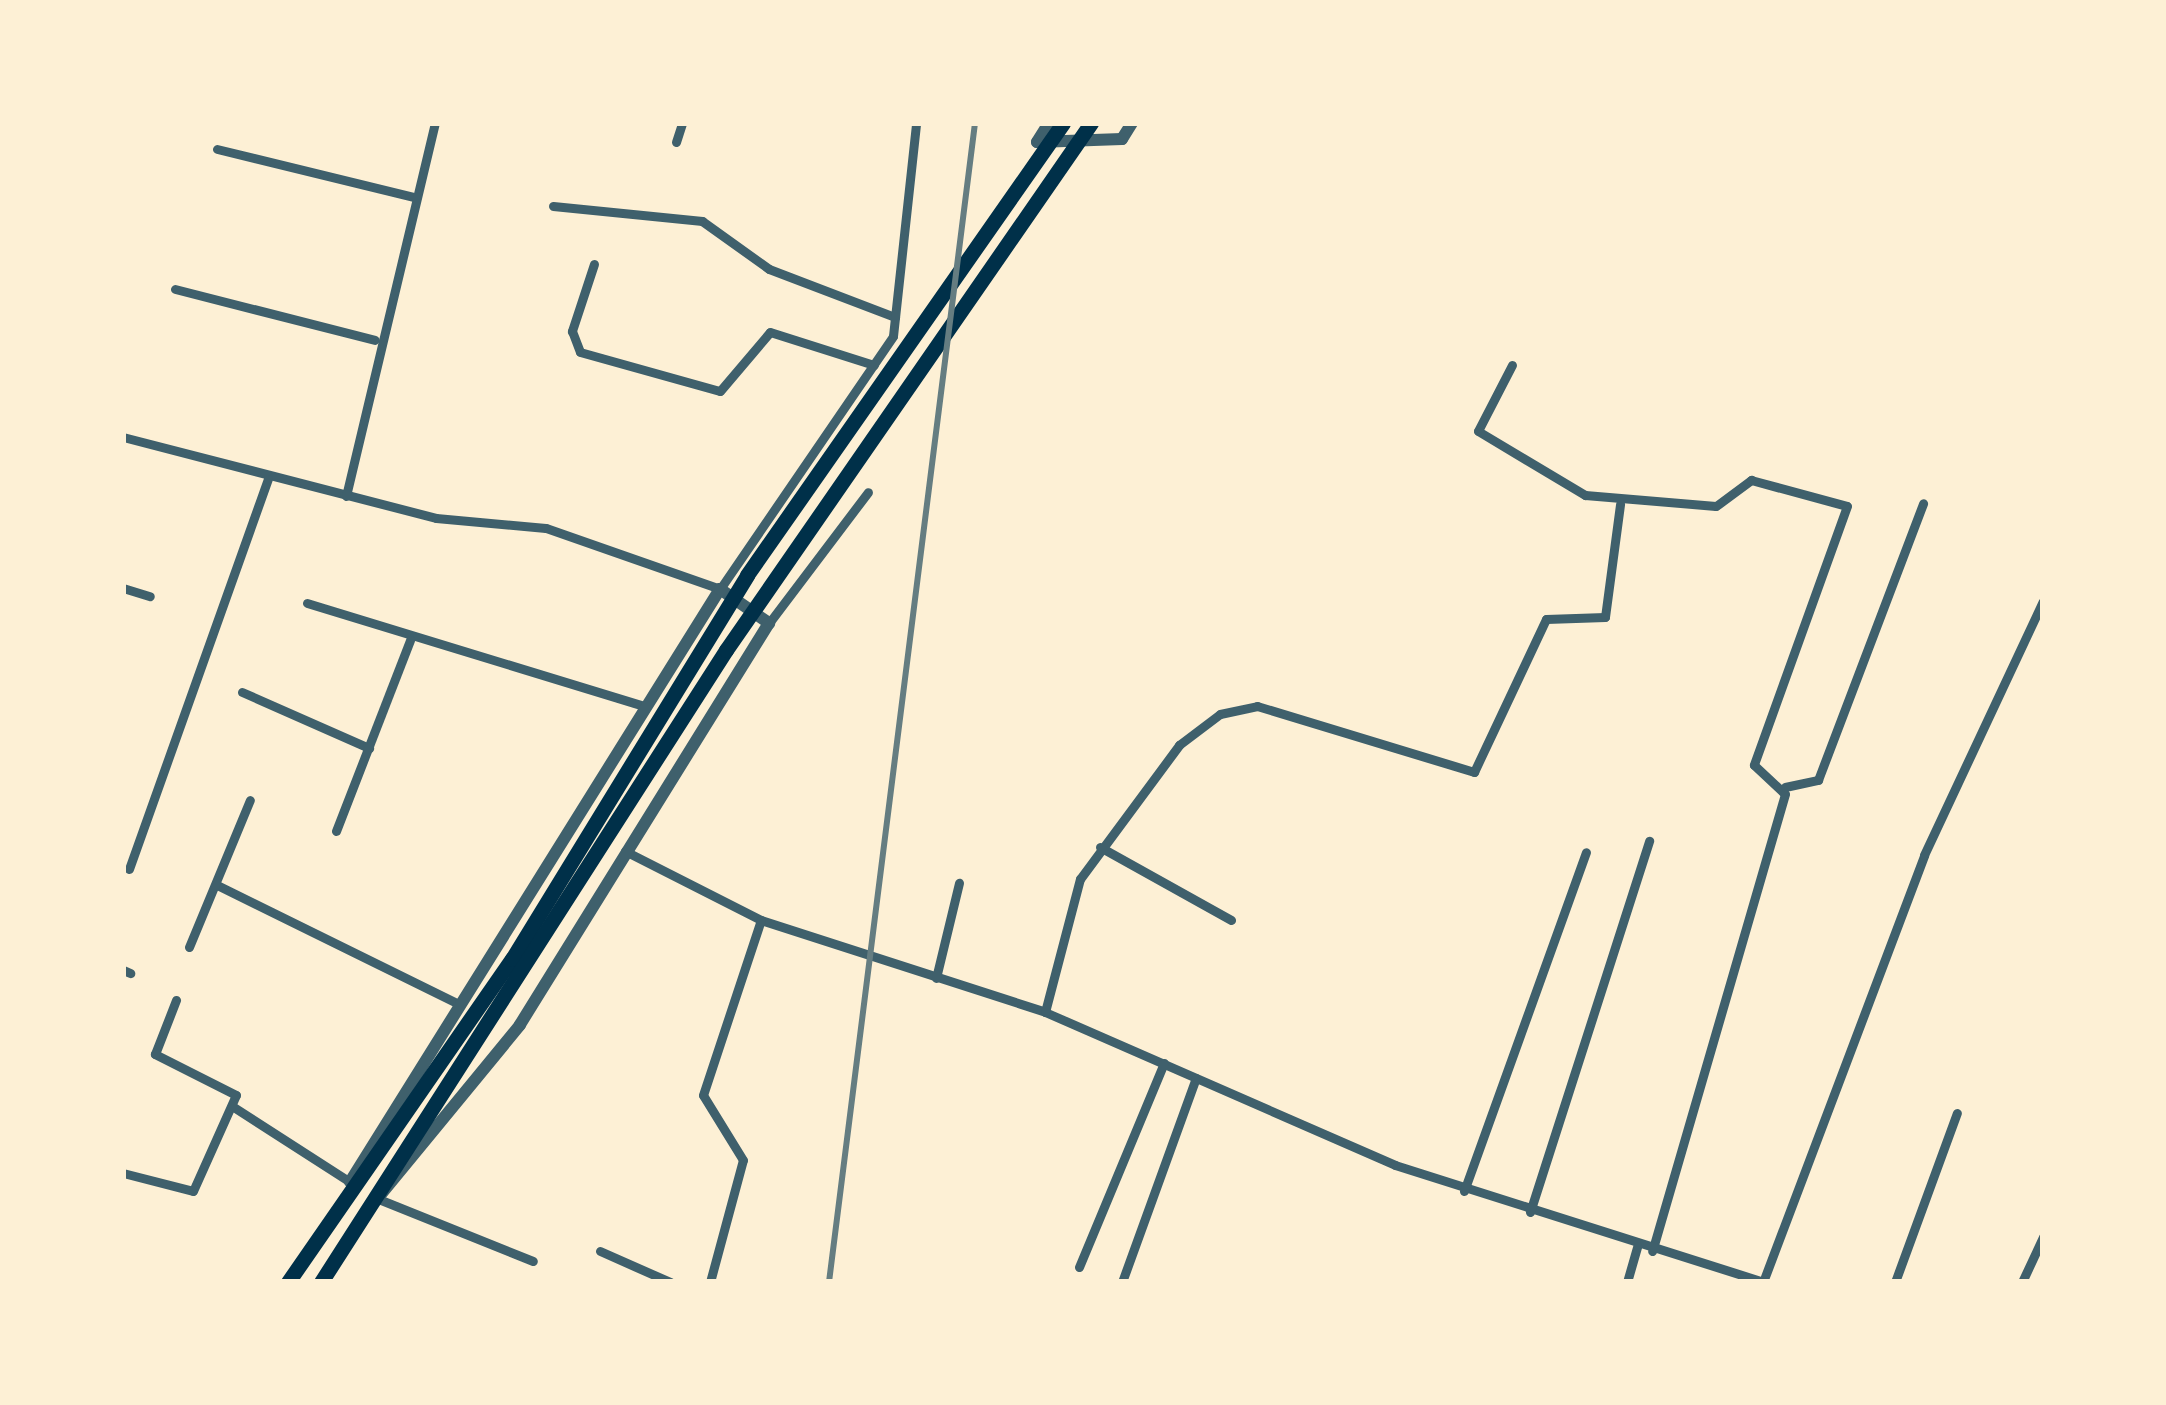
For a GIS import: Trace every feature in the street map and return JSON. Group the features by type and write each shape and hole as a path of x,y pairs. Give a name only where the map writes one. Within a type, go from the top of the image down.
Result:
{"highway":[{"path":"288,1282 350,1182 512,959 747,575 1064,123"},
{"path":"321,1282 726,650 1091,123"}],"street":[{"path":"346,496 375,340 435,123"},
{"path":"676,142 682,123"},
{"path":"232,1106 350,1182 644,706 874,365 895,317 916,123"},
{"path":"1049,123 1037,142 1122,139 1132,123"},
{"path":"217,149 414,197"},
{"path":"553,206 702,221 770,269 895,317"},
{"path":"594,264 572,331 580,352 720,391 770,332 874,365"},
{"path":"176,289 375,340"},
{"path":"1512,365 1483,438 1621,504 1716,506 1751,480 1847,506 1754,765 1785,787 1817,780 1923,503"},
{"path":"123,436 268,479 346,496 546,528 720,590 769,623"},
{"path":"129,868 268,479"},
{"path":"533,1261 376,1198 419,1160 520,1025 769,623 868,491"},
{"path":"1045,1012 1100,847 1179,745 1239,708 1478,770 1546,619 1605,617 1621,504"},
{"path":"123,588 150,596"},
{"path":"625,850 761,920 1045,1012 1464,1191 1763,1282 1924,856 2043,601"},
{"path":"307,603 410,640 644,706"},
{"path":"336,831 410,640"},
{"path":"242,692 368,748"},
{"path":"1652,1251 1785,787"},
{"path":"189,947 250,800"},
{"path":"1530,1212 1649,841"},
{"path":"1100,847 1231,920"},
{"path":"1464,1191 1586,852"},
{"path":"936,978 959,883"},
{"path":"217,885 459,1004"},
{"path":"710,1282 743,1160 703,1095 761,920"},
{"path":"123,1173 193,1191 232,1106 233,1089 155,1054 176,1000"},
{"path":"1079,1268 1164,1063"},
{"path":"1122,1282 1196,1078"},
{"path":"1895,1282 1958,1113"},
{"path":"2023,1282 2043,1238"},
{"path":"1627,1282 1637,1246"},
{"path":"600,1251 670,1282"}],"railway":[{"path":"829,1282 975,123"}]}
